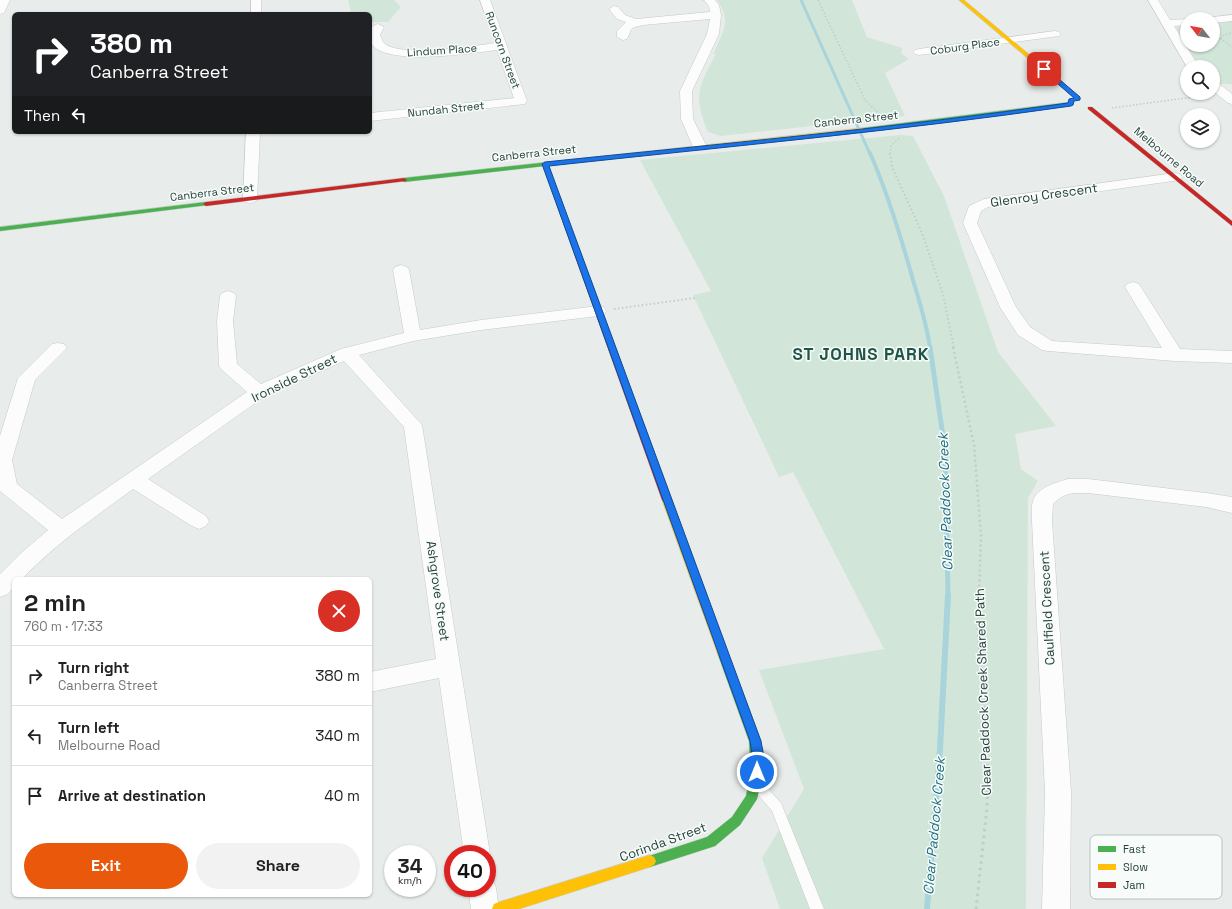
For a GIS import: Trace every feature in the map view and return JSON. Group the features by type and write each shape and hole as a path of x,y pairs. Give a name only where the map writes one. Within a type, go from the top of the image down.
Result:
{"street":[{"path":"0,11 5,0"},
{"path":"256,0 256,12"},
{"name":"Runcorn Street","path":"485,0 521,101"},
{"path":"700,147 687,119 686,91 713,34 716,15 714,5 709,0"},
{"name":"Melbourne Road","path":"961,0 1010,40 1080,105 1105,120 1232,224"},
{"path":"1153,0 1189,60"},
{"path":"614,9 621,17 640,22"},
{"path":"624,37 623,31 629,25 640,22 716,15"},
{"path":"1220,19 1232,18"},
{"path":"1167,23 1180,22"},
{"name":"Lindum Place","path":"378,27 374,35 379,46 400,53 420,54 502,46"},
{"name":"Coburg Place","path":"919,52 1055,34"},
{"path":"1220,90 1232,89"},
{"path":"1220,93 1232,100"},
{"name":"Nundah Street","path":"372,117 521,101"},
{"name":"Canberra Street","path":"0,229 545,164 877,129 1080,105"},
{"path":"250,199 253,134"},
{"name":"Corinda Street","path":"499,909 711,842 732,826 748,807 756,784 759,762 755,741 545,164"},
{"name":"Glenroy Crescent","path":"1175,177 984,203 974,209 970,223 1008,307 1024,331 1048,346 1175,355 1232,357"},
{"path":"401,270 413,336"},
{"path":"1133,287 1175,355"},
{"path":"228,296 226,321 228,366 259,392"},
{"name":"Ironside Street","path":"0,588 27,560 62,530 259,392 347,353 413,336 481,325 598,311"},
{"path":"58,348 27,378 2,460 8,488 62,530"},
{"name":"Ashgrove Street","path":"347,353 414,425 475,845"},
{"path":"133,479 199,521"},
{"name":"Caulfield Crescent","path":"1056,909 1058,792 1042,521 1043,502 1054,491 1068,486 1088,486 1206,500 1231,507"},
{"path":"372,682 449,666"},
{"path":"483,897 485,909"}],"lane":[{"path":"756,784 777,807 816,909"}],"path":[{"path":"818,0 865,100 883,117"},
{"path":"1232,34 1224,35 1221,38 1224,42 1232,46"},
{"path":"1105,120 1119,118 1107,108 1180,96"},
{"name":"Clear Paddock Creek Shared Path","path":"899,135 897,140 891,146 890,151 892,167 922,233 943,294 974,445 981,536 978,628 988,748 987,808 976,909"},
{"path":"598,311 695,298"}],"green space":[{"path":"348,0 394,0 401,7 388,22 372,22 372,12 351,12"},
{"path":"717,0 852,0 867,37 902,48 901,53 909,59 885,73 905,116 721,136 708,132 703,120 699,100 705,75 716,54 713,54 723,33 725,21 724,14 722,7"},
{"path":"1232,21 1232,84 1220,84 1220,60 1195,60 1190,52 1220,52 1220,22"},
{"path":"1176,27 1180,27 1180,34"},
{"path":"900,135 913,136 944,196 998,352 1056,426 1015,434 1021,469 1038,481 1028,498 1026,909 780,909 762,858 804,789 759,670 884,649 793,472 779,477 693,295 711,291 640,160"}],"waterway":[{"name":"Clear Paddock Creek","path":"801,0 870,154"},
{"name":"Clear Paddock Creek","path":"870,153 883,184 899,232 923,314 930,348"},
{"name":"Clear Paddock Creek","path":"930,347 945,450 948,595"},
{"name":"Clear Paddock Creek","path":"927,909 940,749 948,595"}],"traffic: fast":[{"path":"863,130 1071,104"},
{"path":"404,180 595,159"},
{"path":"0,229 206,204"},
{"path":"650,861 711,842 736,821 751,799 757,774 755,741 722,652"}],"traffic: slow":[{"path":"961,0 1078,98"},
{"path":"595,159 863,130"},
{"path":"545,164 562,211"},
{"path":"667,500 722,652"},
{"path":"499,909 650,861"}],"traffic: jam":[{"path":"1090,108 1232,224"},
{"path":"206,204 404,180"},
{"path":"562,211 667,500"}],"district":[{"name":"ST JOHNS PARK","path":"861,354"}],"route":[{"path":"757,772 759,762 755,741 545,164 1019,112 1071,104 1071,100 1078,98 1044,69"}]}
